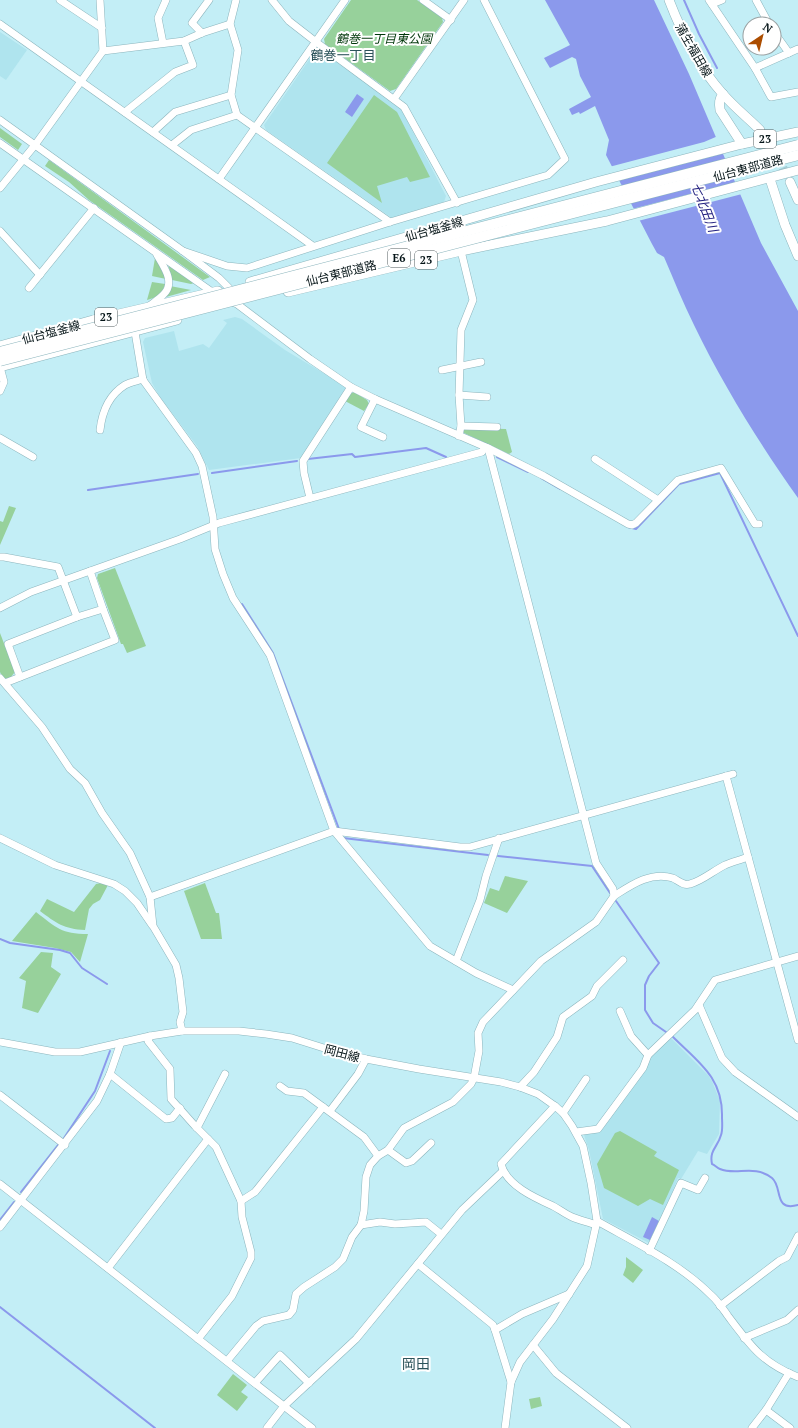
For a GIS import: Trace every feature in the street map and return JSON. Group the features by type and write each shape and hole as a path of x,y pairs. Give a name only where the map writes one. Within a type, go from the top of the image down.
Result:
{"highway":[{"name":"仙台東部道路","path":"0,352 798,145"},
{"name":"仙台東部道路","path":"0,361 798,155"}],"main road":[{"name":"蒲生福田線","path":"669,0 677,20 697,60 723,94 760,130"},
{"path":"723,94 719,103 720,110 742,144"},
{"name":"仙台塩釜線","path":"0,346 148,307 229,288 596,182 742,144 798,132"},
{"name":"仙台塩釜線","path":"0,367 237,304 461,251 615,219 798,170"},
{"path":"770,178 785,225 797,252"},
{"path":"790,182 798,200"}],"street":[{"path":"60,0 102,28"},
{"path":"0,188 35,145 103,51 100,0"},
{"path":"163,43 158,18 166,0"},
{"path":"202,33 192,24 209,0"},
{"path":"236,0 230,24 238,50 231,95 238,115 390,222"},
{"path":"272,0 289,21 404,107 457,203"},
{"path":"219,179 345,0"},
{"path":"423,0 451,20"},
{"path":"394,99 464,0"},
{"path":"183,251 227,266 247,268 390,222 548,175 565,159 484,0"},
{"path":"722,0 710,2 755,68 771,97 798,92"},
{"path":"756,0 764,16"},
{"path":"0,24 313,246"},
{"path":"103,51 184,41 202,33 230,24"},
{"path":"125,112 175,72 193,65 184,41"},
{"path":"782,43 789,53"},
{"path":"755,68 798,49"},
{"path":"152,132 175,112 231,95"},
{"path":"172,145 191,130 238,115"},
{"path":"0,120 219,278 229,288 237,304"},
{"path":"0,143 212,292 237,304 310,359 351,386 375,399 486,448 544,476 628,524 636,523 678,480 721,468 755,524 759,524"},
{"path":"29,288 94,208"},
{"path":"0,231 40,275"},
{"path":"148,307 164,294 168,286 167,271 154,251"},
{"path":"459,436 461,330 473,300 461,251"},
{"path":"135,332 143,379 196,453 202,466 213,517 215,549 222,574 233,598 270,655 334,831 430,946 513,990"},
{"path":"442,370 481,362"},
{"path":"0,367 4,382 0,391"},
{"path":"100,430 107,402 111,397 125,384 143,379"},
{"path":"310,498 304,473 303,461 351,386"},
{"path":"459,396 487,397"},
{"path":"375,399 361,427 383,437"},
{"path":"460,426 497,427"},
{"path":"0,438 33,457"},
{"path":"0,608 30,592 180,539 237,517 482,452 486,448"},
{"path":"486,448 596,863 613,889 614,896"},
{"path":"595,459 658,500"},
{"path":"0,558 4,557 58,567 77,618"},
{"path":"2,680 20,677 115,640 90,571"},
{"path":"20,677 8,644 103,609"},
{"path":"2,680 42,727 70,769 85,783 102,813 130,853 150,897 153,926"},
{"path":"150,897 334,831 460,847 470,846 729,775 748,857 798,1040"},
{"path":"0,838 55,866 114,884 125,891 137,903 176,964 183,1012 180,1022 182,1031"},
{"path":"456,961 480,900 486,876 499,838"},
{"path":"227,1361 256,1326 263,1321 289,1314 293,1310 296,1294 304,1287 335,1267 343,1258 352,1237 361,1225 364,1211 366,1177 370,1165 378,1156 388,1150 404,1128 453,1102 471,1084 474,1078 479,1051 478,1033 483,1022 541,961 596,922 614,896 628,887 646,878 661,876 673,878 686,885 692,884 725,865 748,857"},
{"path":"576,1132 598,1129 643,1068 648,1055 699,1006 715,980 776,961 798,956"},
{"path":"520,1087 534,1072 557,1037 563,1017 592,996 598,986 623,960"},
{"path":"699,1006 722,1058 735,1072 798,1117"},
{"path":"620,1012 630,1036 648,1055"},
{"name":"岡田線","path":"0,1042 55,1052 80,1052 150,1036 182,1031 239,1031 292,1038 366,1059 501,1082 520,1087 538,1094 555,1106 563,1113 576,1132 583,1146 588,1164 596,1223"},
{"path":"150,1036 148,1041 170,1069 172,1099 197,1128 216,1146 241,1201 242,1217 251,1252 251,1258 232,1296 198,1339"},
{"path":"0,1227 97,1101 110,1074 121,1042"},
{"path":"330,1111 358,1074 366,1059"},
{"path":"110,1074 166,1119 172,1118 180,1108"},
{"path":"197,1128 225,1074"},
{"path":"563,1113 586,1079"},
{"path":"280,1086 287,1091 304,1093 330,1111 364,1137 378,1156"},
{"path":"0,1095 64,1145"},
{"path":"555,1106 501,1164 503,1171 516,1185 533,1197 554,1206 572,1217 596,1223 649,1251 686,1273 712,1296 752,1348 764,1359 798,1377"},
{"path":"241,1201 255,1192 323,1107"},
{"path":"108,1268 208,1139"},
{"path":"388,1150 406,1163 412,1161 431,1143"},
{"path":"267,1428 284,1406 356,1339 462,1210 503,1171"},
{"path":"649,1251 681,1183 698,1190 705,1178"},
{"path":"0,1184 312,1428"},
{"path":"361,1225 380,1222 395,1224 426,1222 441,1234"},
{"path":"505,1428 511,1382 520,1362 553,1319 587,1266 596,1223"},
{"path":"720,1306 779,1261 787,1257 798,1236"},
{"path":"418,1264 494,1325 511,1382"},
{"path":"495,1330 522,1314 569,1294"},
{"path":"744,1338 787,1320 798,1310"},
{"path":"533,1345 556,1373 627,1428"},
{"path":"255,1383 280,1356 309,1383"},
{"path":"752,1428 766,1410 789,1373"},
{"path":"766,1410 790,1428"}],"shaded area":[{"path":"0,32 27,50 6,80 0,76"},
{"path":"321,51 400,107 446,196 444,202 392,218 266,130 264,125 313,54"},
{"path":"235,317 242,319 285,350 345,386 345,389 301,458 209,470 197,446 160,397 152,383 143,342 145,338 174,331 179,351 203,344 209,348 227,323 223,320"},
{"path":"669,1036 708,1075 712,1081 720,1101 719,1134 707,1154 698,1151 681,1179 678,1178 651,1244 603,1219 589,1150 584,1135 586,1132 598,1133 646,1068 650,1058"}],"green space":[{"name":"鶴巻一丁目東公園","path":"351,0 417,0 442,18 443,22 396,89 390,91 325,44 324,39"},
{"path":"374,95 397,112 430,177 410,182 407,177 377,186 382,203 327,163"},
{"path":"0,128 22,144 18,150 0,137"},
{"path":"49,160 210,277 203,280 89,200 69,182 45,166"},
{"path":"155,258 157,260 166,279 152,276"},
{"path":"168,264 194,283 191,284 172,280"},
{"path":"152,282 165,284 159,295 147,300"},
{"path":"170,286 191,290 166,297"},
{"path":"354,392 367,400 369,404 364,411 345,401 350,394"},
{"path":"464,428 506,429 512,452 509,454 464,433"},
{"path":"9,506 16,508 0,545 0,521 3,522"},
{"path":"115,568 146,646 127,653 123,644 121,644 97,578 98,574"},
{"path":"0,633 15,672 10,678 3,678 0,672"},
{"path":"505,876 528,881 507,913 484,903 490,888 499,891"},
{"path":"101,883 108,885 100,900 93,904 89,909 85,930 61,925 40,911 47,899 74,912 96,884"},
{"path":"205,883 216,913 219,913 222,939 201,939 184,891"},
{"path":"36,912 60,929 71,933 88,934 80,962 71,952 12,941"},
{"path":"41,952 53,953 51,967 61,974 38,1013 22,1008 26,981 19,978"},
{"path":"620,1131 657,1152 654,1156 679,1170 663,1205 650,1199 638,1206 604,1188 597,1164 615,1133"},
{"path":"626,1257 643,1270 633,1283 623,1275 626,1267"},
{"path":"233,1374 247,1385 241,1392 248,1397 237,1411 217,1395"},
{"path":"540,1397 542,1406 531,1409 529,1399"}],"water":[{"name":"七北田川","path":"545,0 654,0 689,74 761,243 798,311 798,498 742,413 705,347 664,257 657,253 606,155 609,140 595,106 580,114 579,112 572,115 569,109 591,97 580,76 576,59 572,57 550,68 544,58 570,45"},
{"path":"357,94 364,99 352,117 345,112"},
{"path":"652,1217 659,1221 650,1240 643,1237"}],"pier":[{"path":"718,136 725,153 617,181 609,167 704,142"},
{"path":"737,182 742,194 638,221 632,209"}],"waterway":[{"path":"684,0 699,34 717,68"},
{"path":"308,459 352,454 355,457 426,448 446,457"},
{"path":"497,457 528,472"},
{"path":"212,473 297,461"},
{"path":"628,527 636,529 679,484 720,473 798,636"},
{"path":"88,490 198,474"},
{"path":"541,478 560,489"},
{"path":"242,604 273,653 339,829"},
{"path":"343,838 488,855"},
{"path":"498,856 592,866 610,893"},
{"path":"616,901 659,963 649,976 645,985 645,1010 653,1023 666,1032"},
{"path":"0,939 10,943 60,950 70,953 82,968 107,984"},
{"path":"672,1036 707,1071 718,1091 721,1103 722,1131 720,1139 712,1155 712,1164 719,1169 726,1171 752,1171 765,1174 772,1178 775,1182 780,1198 785,1205 798,1205"},
{"path":"64,1138 95,1091 110,1051"},
{"path":"21,1192 58,1145"},
{"path":"0,1220 14,1202"},
{"path":"0,1307 155,1428"}],"tunnel":[{"path":"762,133 776,153 788,179"}],"district":[{"name":"鶴巻一丁目","path":"343,55"},
{"name":"岡田","path":"416,1363"}]}
